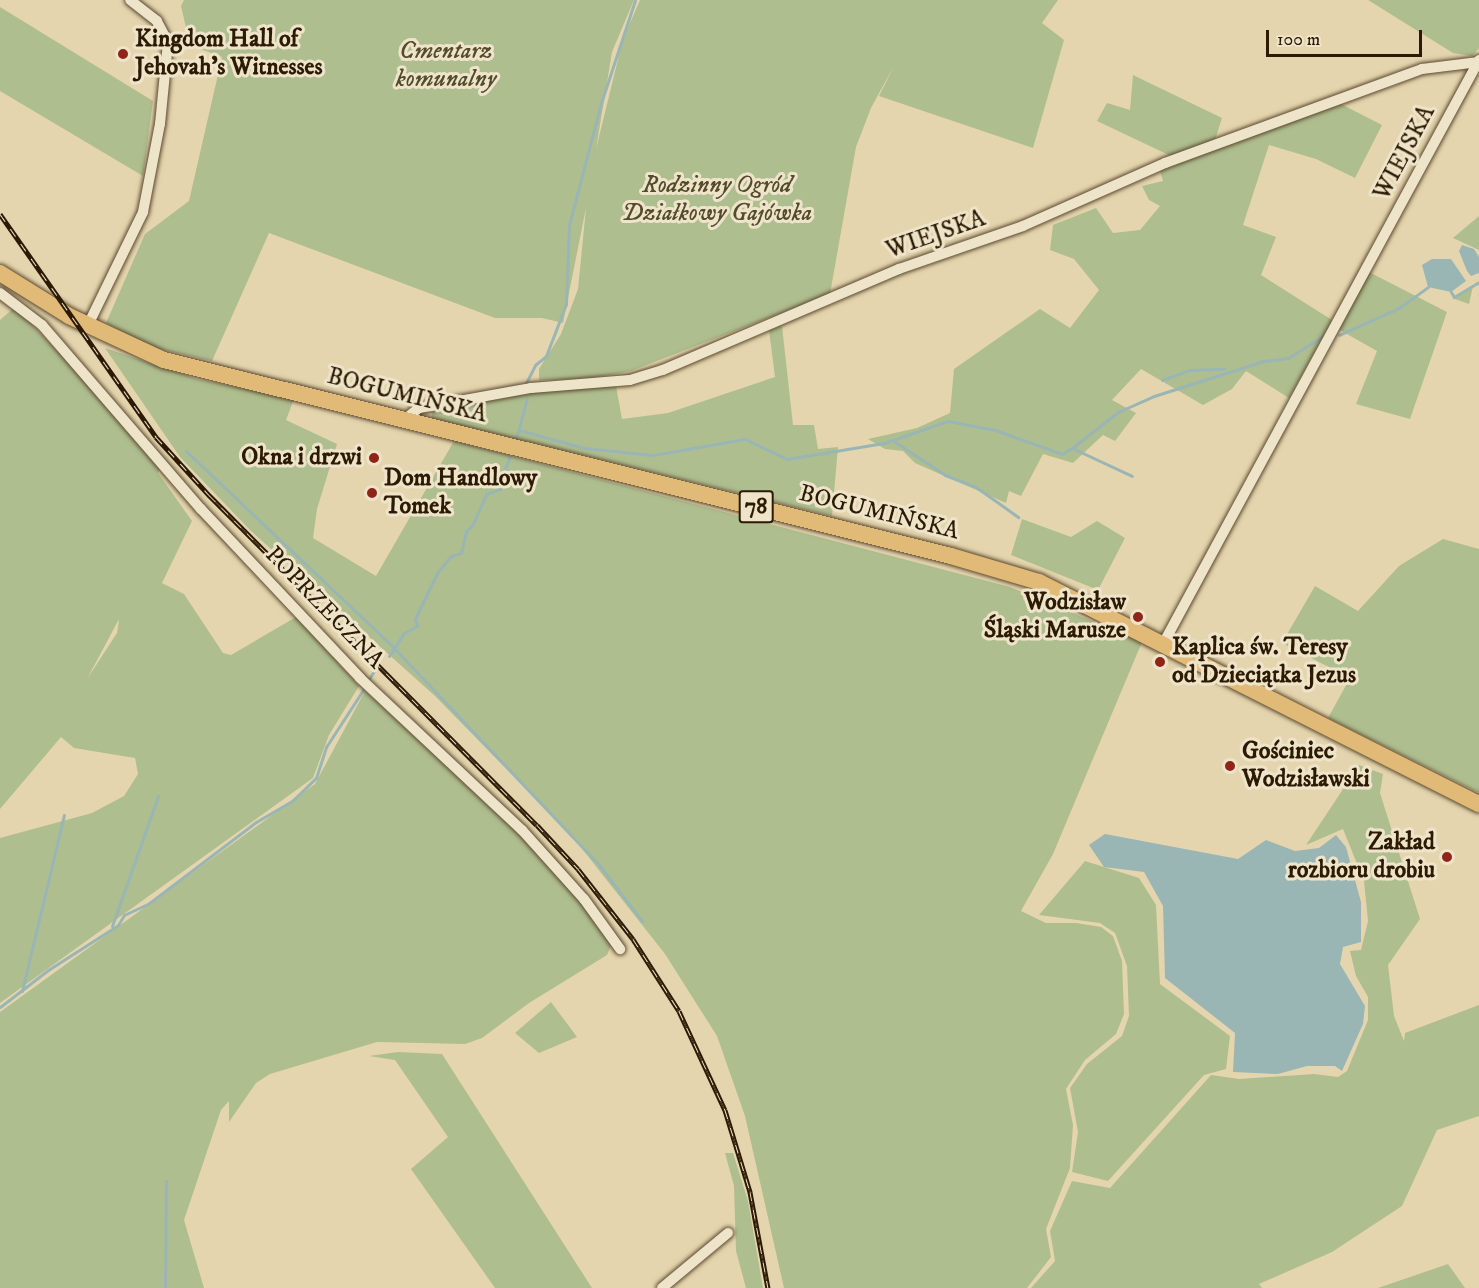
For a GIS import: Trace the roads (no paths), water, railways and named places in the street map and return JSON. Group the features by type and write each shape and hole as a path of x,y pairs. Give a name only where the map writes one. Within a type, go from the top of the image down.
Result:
{"main road":[{"name":"BOGUMIŃSKA","path":"0,273 88,325 164,360 1013,573 1080,600 1479,804"}],"street":[{"path":"88,325 143,212 160,124 168,42 157,21 130,0"},
{"name":"WIEJSKA","path":"404,420 419,408 531,388 630,380 663,370 899,269 1023,226 1165,163 1422,69 1479,61"},
{"name":"WIEJSKA","path":"1163,644 1479,61"},
{"name":"POPRZECZNA","path":"0,293 42,325 201,509 360,678 522,830 584,899 620,949"},
{"path":"662,1288 728,1233"}],"water":[{"path":"1462,245 1474,249 1479,257 1479,273 1471,276 1467,271 1459,251"},
{"path":"1432,259 1451,259 1466,281 1451,292 1428,287 1422,265"},
{"path":"1105,834 1238,859 1266,840 1295,851 1319,848 1336,835 1346,847 1361,902 1361,942 1343,947 1340,964 1365,1006 1363,1024 1342,1071 1335,1066 1307,1066 1278,1074 1233,1072 1235,1033 1165,978 1163,906 1144,872 1104,867 1089,845"}],"waterway":[{"path":"526,383 535,365 546,356 566,304 569,225 601,103 635,0"},
{"path":"1451,292 1454,297 1479,282"},
{"path":"1339,335 1399,308 1428,287"},
{"path":"1072,448 1118,412 1154,396 1264,361 1288,358 1323,336"},
{"path":"1162,380 1189,370 1224,369"},
{"path":"516,439 527,398"},
{"path":"519,430 585,448 653,455 745,439 787,459 884,443 948,421 995,430 1062,454 1072,448 1132,476"},
{"path":"895,442 945,475 976,487 1018,517"},
{"path":"186,451 394,648 599,865 642,921"},
{"path":"389,656 404,633 417,626 415,619 437,573 451,556 461,553 466,531 472,526 486,494 500,489 495,483 500,480 510,457"},
{"path":"369,679 374,671"},
{"path":"0,1007 48,970 118,925 124,915 148,904 256,822 292,801 316,778 326,747 363,690"},
{"path":"112,926 158,796"},
{"path":"22,991 64,815"},
{"path":"165,1288 166,1181"}],"railway":[{"path":"0,214 156,437 209,495 537,825 578,869 633,939 679,1011 725,1110 750,1192 768,1288"}],"place":[{"name":"Kingdom Hall of Jehovah's Witnesses","path":"123,54"},
{"name":"Okna i drzwi","path":"374,458"},
{"name":"Dom Handlowy Tomek","path":"372,493"},
{"name":"Wodzisław Śląski Marusze","path":"1138,617"},
{"name":"Kaplica św. Teresy od Dzieciątka Jezus","path":"1160,662"},
{"name":"Gościniec Wodzisławski","path":"1230,766"},
{"name":"Zakład rozbioru drobiu","path":"1447,857"}],"park label":[{"name":"Cmentarz komunalny","path":"446,66"},
{"name":"Rodzinny Ogród Działkowy Gajówka","path":"717,200"}]}
